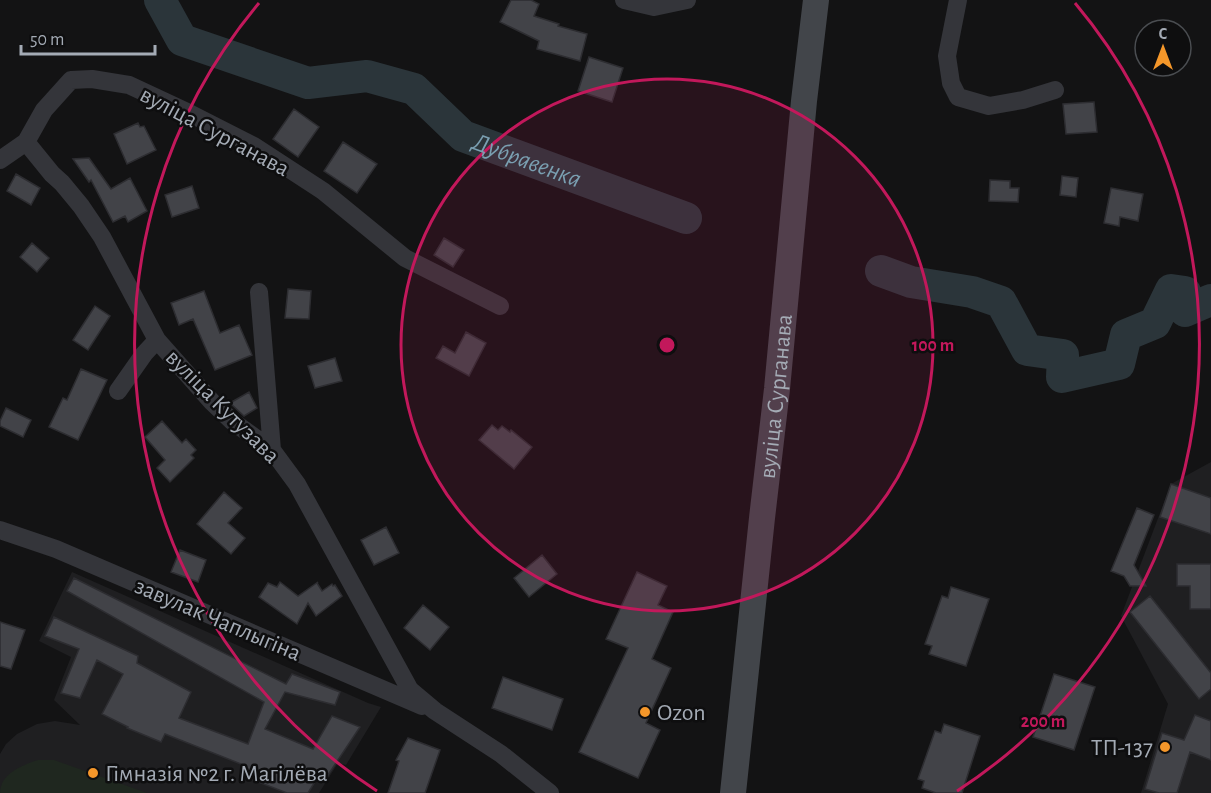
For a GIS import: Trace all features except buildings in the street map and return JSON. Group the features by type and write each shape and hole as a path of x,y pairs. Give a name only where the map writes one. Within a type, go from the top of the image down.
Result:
{"main road":[{"name":"вуліца Сурганава","path":"733,793 816,0"}],"street":[{"path":"624,0 654,7 687,0"},
{"path":"958,0 947,56 951,83 958,97 989,106 1023,100 1055,90"},
{"name":"вуліца Сурганава","path":"26,142 44,110 71,80 92,79 129,86 254,146 323,191 405,258 500,306"},
{"path":"0,160 26,142"},
{"name":"вуліца Кутузава","path":"26,142 81,206 102,237 157,340 212,402 232,421 272,450 297,484 410,690 435,711 501,754 550,793"},
{"path":"259,292 272,450"},
{"path":"118,391 144,354 157,340"},
{"name":"завулак Чаплыгіна","path":"0,530 56,549 435,711"}],"shaded area":[{"path":"1211,462 1211,793 1141,793 1168,704 1121,616 1171,484"},
{"path":"72,572 381,707 346,765 338,763 319,793 0,793 0,754 6,744 17,734 37,724 55,721 80,725 54,700 71,657 39,641"},
{"path":"38,760 54,760 147,793 0,793 1,786 13,771"}],"waterway":[{"name":"Дубравенка","path":"160,0 182,40 308,83 367,76 414,89 463,136 686,218"},
{"name":"Дубравенка","path":"881,271 911,282 972,292 1001,302 1027,350 1063,355 1062,377 1119,364 1126,335 1155,323 1171,290 1185,292 1185,311 1211,300"}],"place":[{"name":"Ozon","path":"645,712"},
{"name":"ТП-137","path":"1165,747"},
{"name":"Гімназія №2 г. Магілёва","path":"93,773"}]}
